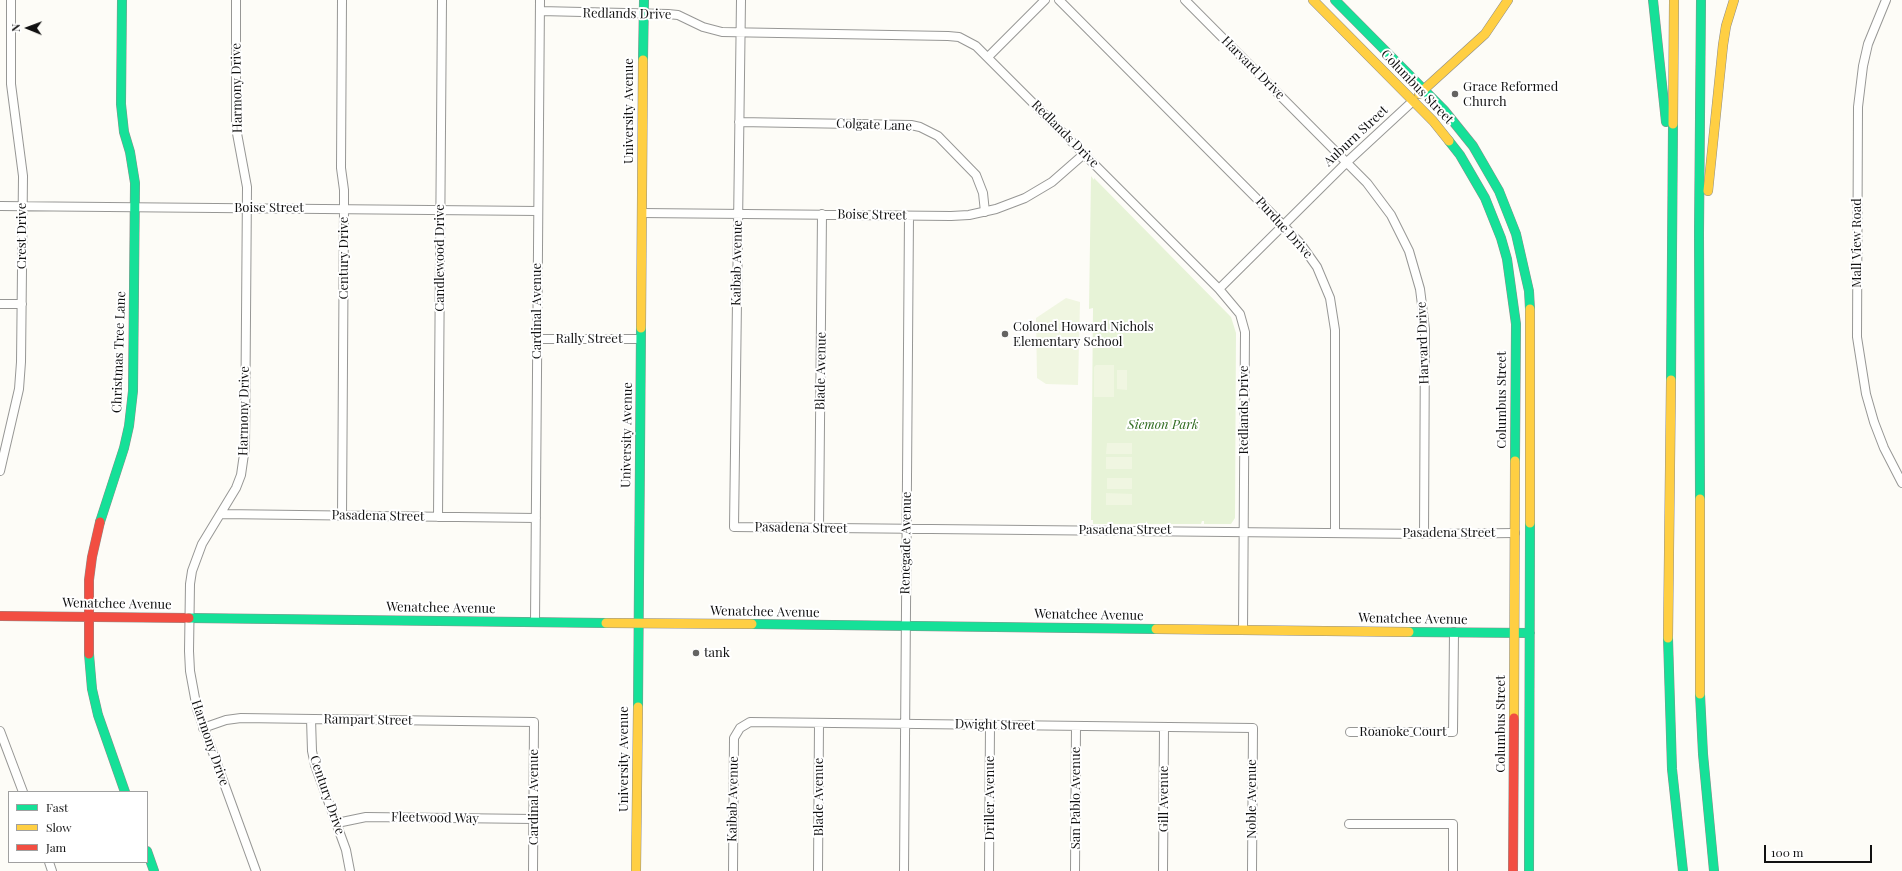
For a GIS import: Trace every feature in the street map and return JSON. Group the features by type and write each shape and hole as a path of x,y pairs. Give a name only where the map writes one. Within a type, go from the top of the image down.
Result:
{"main road":[{"name":"Christmas Tree Lane","path":"122,0 121,111 124,132 133,168 135,207 132,408 124,448 94,546 89,580 88,647 92,690 104,736 125,791"},
{"name":"University Avenue","path":"636,871 644,0"},
{"name":"Columbus Street","path":"1313,0 1413,100 1447,138 1475,178 1494,218 1507,259 1516,324 1513,871"},
{"name":"Columbus Street","path":"1336,0 1459,128 1488,170 1505,205 1516,234 1527,278 1531,324 1529,871"},
{"name":"Auburn Street","path":"1413,100 1485,34 1508,0"},
{"path":"1653,0 1661,89 1673,184"},
{"path":"1674,0 1668,660 1672,769 1683,871"},
{"path":"1701,0 1699,233 1700,686 1703,754 1714,871"},
{"path":"1699,233 1709,185 1723,45 1726,26 1734,0"},
{"name":"Wenatchee Avenue","path":"0,616 1530,633"},
{"path":"148,854 154,871"}],"street":[{"name":"Crest Drive","path":"0,472 21,375 23,206 21,154 11,84 11,0"},
{"name":"Harmony Drive","path":"236,0 236,122 245,172 247,208 245,447 244,461 236,488 202,544 196,557 190,584 190,671 197,709 203,728 256,871"},
{"name":"Century Drive","path":"342,0 341,168 344,190 342,516"},
{"name":"Candlewood Drive","path":"438,517 442,0"},
{"name":"Cardinal Avenue","path":"535,622 540,0"},
{"name":"Kaibab Avenue","path":"734,527 741,0"},
{"path":"988,57 1045,0"},
{"name":"Purdue Drive","path":"1059,0 1283,225 1300,243 1317,267 1327,287 1334,315 1335,533"},
{"name":"Harvard Drive","path":"1186,0 1367,183 1391,215 1409,251 1420,289 1425,329 1424,534"},
{"name":"Mall View Road","path":"1886,0 1868,44 1863,66 1858,107 1857,337 1862,373 1874,422 1884,448 1902,483"},
{"name":"Redlands Drive","path":"540,12 678,15 713,30 740,32 948,36 968,41 988,57 1219,290 1240,314 1245,332 1243,630"},
{"name":"Auburn Street","path":"1219,290 1347,162 1413,100"},
{"name":"Colgate Lane","path":"739,122 911,125 920,127 938,136 976,175 983,193 985,212"},
{"name":"Boise Street","path":"642,213 951,216 985,212 1010,204 1039,191 1084,154"},
{"name":"Boise Street","path":"0,206 538,211"},
{"name":"Blade Avenue","path":"819,528 822,214"},
{"name":"Renegade Avenue","path":"904,871 909,216"},
{"path":"0,304 22,304"},
{"name":"Rally Street","path":"537,338 640,339"},
{"name":"Pasadena Street","path":"221,514 536,518"},
{"name":"Pasadena Street","path":"734,527 1424,534 1515,533"},
{"name":"Roanoke Court","path":"1350,732 1453,732 1454,632"},
{"name":"Rampart Street","path":"203,728 226,720 241,718 534,722"},
{"name":"Century Drive","path":"311,719 315,765 346,850 350,871"},
{"name":"Cardinal Avenue","path":"533,871 534,722"},
{"name":"Dwight Street","path":"740,728 750,722 1253,728"},
{"name":"Blade Avenue","path":"818,871 820,723"},
{"name":"Driller Avenue","path":"989,871 990,725"},
{"name":"San Pablo Avenue","path":"1075,871 1076,726"},
{"name":"Gill Avenue","path":"1163,871 1164,727"},
{"name":"Kaibab Avenue","path":"733,871 734,738 740,728"},
{"name":"Noble Avenue","path":"1252,871 1253,728"},
{"path":"0,731 23,791"},
{"name":"Fleetwood Way","path":"337,823 366,817 534,819"},
{"path":"1349,824 1453,824 1453,871"}],"green space":[{"name":"Siemon Park","path":"1091,176 1231,317 1236,333 1235,518 1231,524 1204,524 1204,521 1202,521 1201,524 1148,524 1146,521 1146,524 1093,524 1093,520 1091,520 1093,308 1089,309"},
{"path":"1066,298 1080,302 1078,385 1046,384 1037,378 1036,318"},
{"path":"1096,365 1114,365 1114,397 1094,397 1094,367"},
{"path":"1117,370 1127,370 1127,390 1117,389"},
{"path":"1107,443 1132,443 1132,454 1106,454"},
{"path":"1106,457 1132,457 1132,469 1106,469"},
{"path":"1107,478 1132,478 1132,489 1107,489"},
{"path":"1106,493 1132,494 1132,505 1106,505"}],"traffic: fast":[{"path":"100,522 124,448 129,426 133,391 135,183 130,152 124,132 121,104 122,0"},
{"path":"643,60 644,0"},
{"path":"1335,0 1444,110 1473,146 1499,191 1516,234 1529,291 1530,309"},
{"path":"1653,0 1666,122"},
{"path":"1700,499 1699,233 1701,0"},
{"path":"1671,380 1673,124"},
{"path":"1449,141 1460,155 1485,198 1501,238 1507,259 1516,324 1515,461"},
{"path":"638,707 641,328"},
{"path":"1529,871 1530,523"},
{"path":"189,618 606,623"},
{"path":"752,624 1156,629"},
{"path":"1409,632 1530,633"},
{"path":"1668,638 1672,769 1683,871"},
{"path":"89,654 92,689 98,715 125,791"},
{"path":"1700,694 1703,754 1714,871"},
{"path":"148,854 154,871"}],"traffic: slow":[{"path":"1313,0 1433,121 1449,141"},
{"path":"1419,94 1485,34 1508,0"},
{"path":"1673,124 1674,0"},
{"path":"1708,191 1723,45 1726,26 1734,0"},
{"path":"641,328 643,60"},
{"path":"1530,309 1530,523"},
{"path":"1668,638 1671,380"},
{"path":"1514,718 1515,461"},
{"path":"1700,499 1700,694"},
{"path":"606,623 752,624"},
{"path":"1156,629 1409,632"},
{"path":"636,871 638,707"}],"traffic: jam":[{"path":"89,654 89,580 92,557 100,522"},
{"path":"0,616 189,618"},
{"path":"1513,871 1514,718"}],"place":[{"name":"Grace Reformed Church","path":"1455,94"},
{"name":"Colonel Howard Nichols Elementary School","path":"1005,334"},
{"name":"tank","path":"696,653"}]}
